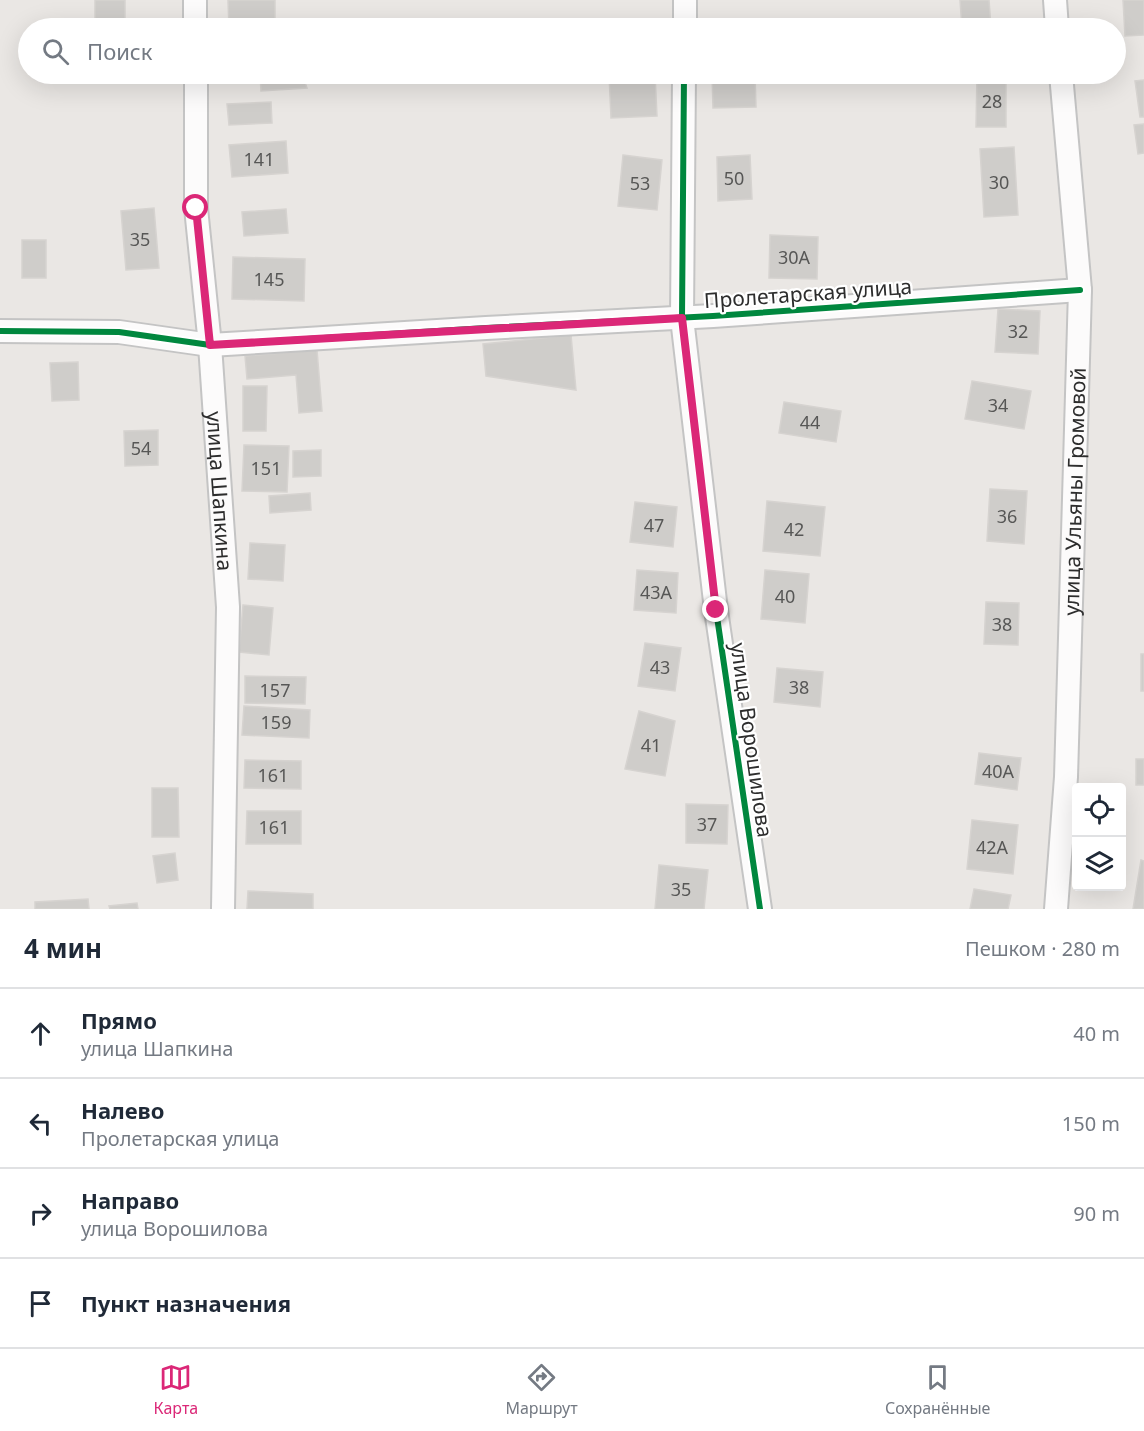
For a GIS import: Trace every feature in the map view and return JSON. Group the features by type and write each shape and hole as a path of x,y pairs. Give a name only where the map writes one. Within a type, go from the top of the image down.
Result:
{"street":[{"path":"195,0 195,18"},
{"path":"685,0 685,18"},
{"path":"1055,0 1056,18"},
{"name":"улица Шапкина","path":"196,84 196,208 210,345 228,607 223,909"},
{"name":"улица Ворошилова","path":"684,84 682,318 716,610 760,909"},
{"name":"улица Ульяны Громовой","path":"1056,909 1066,777 1080,290 1062,84"},
{"name":"Пролетарская улица","path":"0,331 119,332 210,345 682,318 1080,290"}],"building":[{"path":"95,0 125,0 125,18 95,18"},
{"path":"228,0 275,0 275,18 229,18"},
{"path":"960,0 989,0 990,18 961,18"},
{"path":"1123,0 1144,0 1144,35 1126,36 1126,18 1124,18"},
{"path":"1144,80 1144,117 1140,117 1135,81"},
{"path":"261,84 306,84 307,88 261,91"},
{"path":"609,84 655,84 657,116 611,118"},
{"path":"712,84 755,84 756,107 713,108"},
{"path":"977,84 1006,84 1006,127 976,127"},
{"path":"271,102 272,123 229,125 227,104"},
{"path":"1144,124 1144,153 1138,154 1134,125"},
{"path":"286,141 288,173 232,177 229,145"},
{"path":"1014,147 1018,215 984,217 980,149"},
{"path":"623,155 662,160 657,210 618,206"},
{"path":"750,155 752,199 718,201 717,157"},
{"path":"154,208 159,268 126,270 121,211"},
{"path":"286,209 288,233 244,236 242,212"},
{"path":"770,235 818,237 817,279 769,278"},
{"path":"22,240 46,240 46,278 22,278"},
{"path":"233,257 305,259 304,301 232,299"},
{"path":"998,309 1040,311 1038,354 995,352"},
{"path":"571,335 576,390 486,376 483,344"},
{"path":"317,350 322,411 299,413 296,375 247,379 245,356"},
{"path":"78,362 79,400 52,401 50,363"},
{"path":"972,381 1031,391 1024,429 965,419"},
{"path":"243,386 267,386 266,431 243,431"},
{"path":"784,402 841,411 836,442 779,433"},
{"path":"158,430 158,465 125,466 124,431"},
{"path":"244,445 289,446 287,492 242,491"},
{"path":"321,450 321,476 293,477 293,451"},
{"path":"990,489 1027,491 1024,544 987,541"},
{"path":"310,493 311,510 270,513 269,496"},
{"path":"767,501 825,507 820,556 763,551"},
{"path":"635,502 677,507 673,547 630,542"},
{"path":"250,543 285,545 283,581 248,579"},
{"path":"637,570 678,573 676,613 634,610"},
{"path":"765,570 809,574 805,623 761,619"},
{"path":"986,602 1019,603 1018,645 984,644"},
{"path":"243,605 273,608 269,655 239,652"},
{"path":"645,643 681,648 675,691 638,686"},
{"path":"1141,654 1144,654 1144,691 1141,691"},
{"path":"777,668 823,672 820,707 774,702"},
{"path":"245,676 306,677 305,704 245,703"},
{"path":"244,706 310,710 309,738 242,735"},
{"path":"639,711 675,721 665,776 625,769"},
{"path":"979,753 1021,758 1017,790 975,784"},
{"path":"1136,759 1144,759 1144,785 1136,785"},
{"path":"245,760 301,761 301,789 244,788"},
{"path":"152,788 178,788 179,837 152,837"},
{"path":"686,804 728,805 727,844 686,843"},
{"path":"247,811 301,811 301,844 246,844"},
{"path":"972,820 1018,825 1013,874 967,869"},
{"path":"175,853 178,880 157,883 153,856"},
{"path":"1141,860 1144,861 1144,909 1133,909"},
{"path":"659,865 708,870 704,909 655,909"},
{"path":"974,889 1011,895 1008,909 970,909"},
{"path":"248,891 313,894 313,909 247,909"},
{"path":"88,899 89,909 35,909 35,902"},
{"path":"137,903 138,909 110,909 109,906"}],"cycle path":[{"path":"684,84 682,318 716,610 760,909"},
{"path":"0,331 119,332 210,345 713,316 1080,290"}],"route":[{"path":"196,208 210,345 682,318 716,610"}]}
